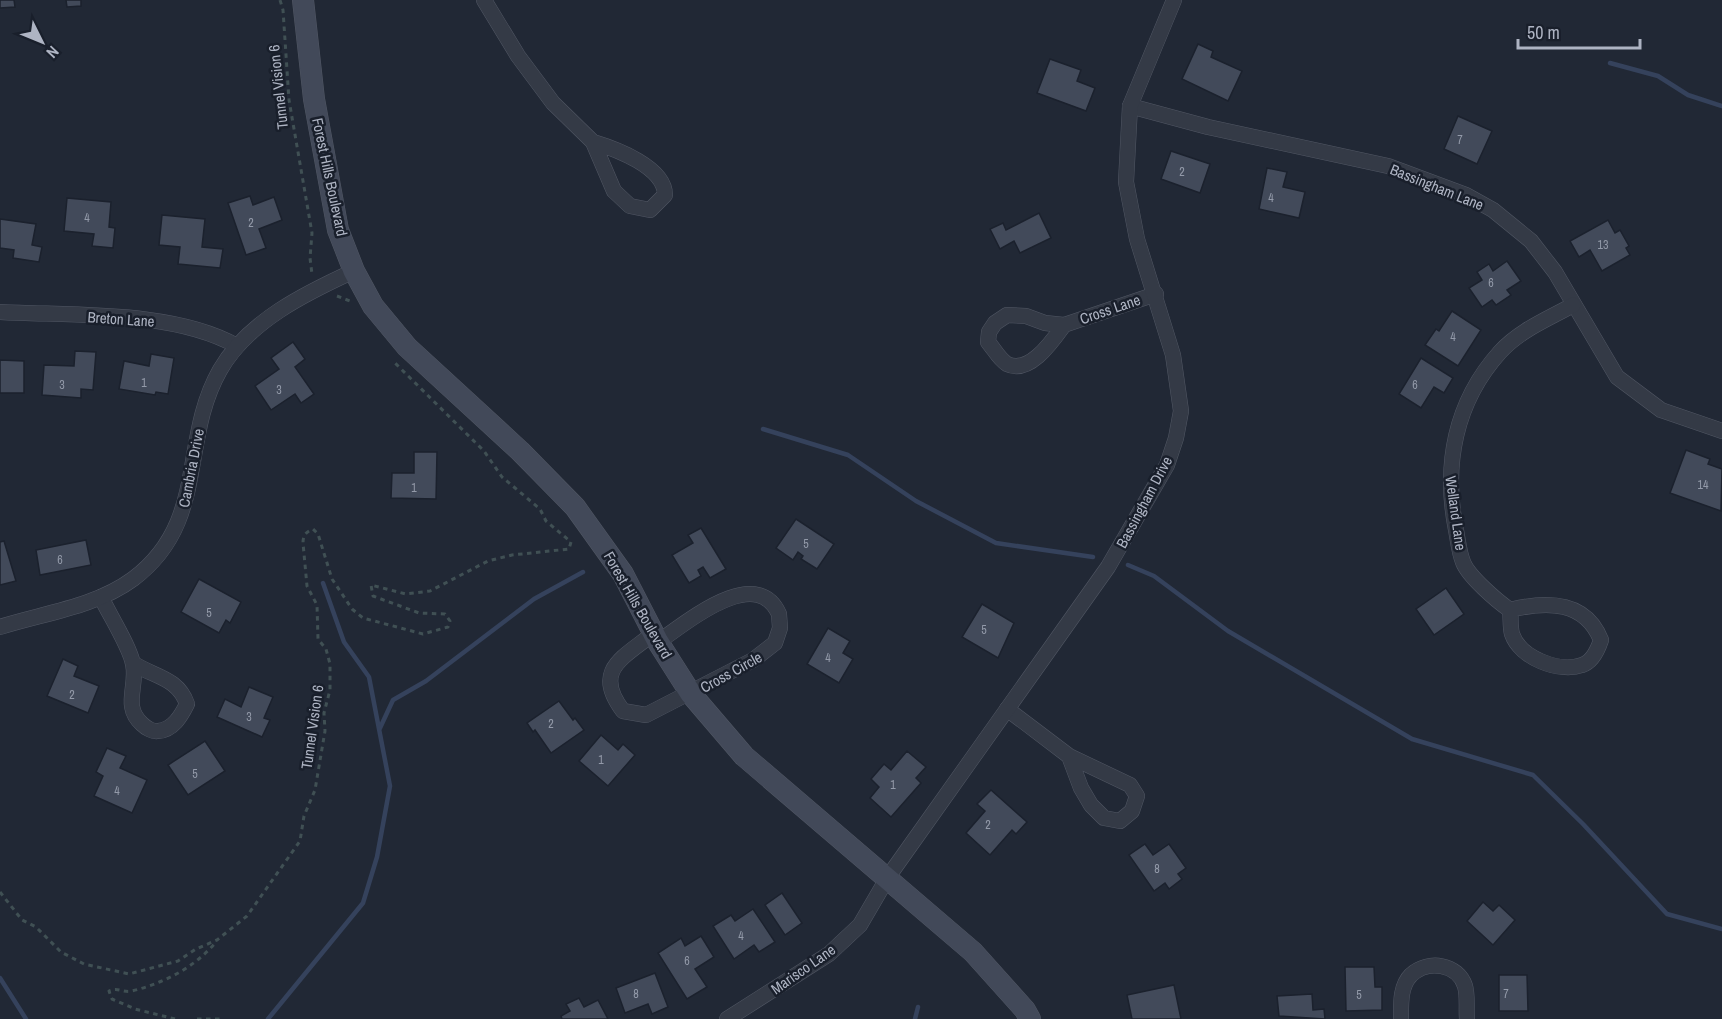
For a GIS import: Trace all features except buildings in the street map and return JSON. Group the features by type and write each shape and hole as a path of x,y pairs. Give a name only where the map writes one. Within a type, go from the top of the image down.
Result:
{"main road":[{"name":"Forest Hills Boulevard","path":"303,0 325,165 338,230 354,271 373,306 407,347 520,450 575,507 623,574 656,637 691,694 744,756 797,804 888,877 973,952 1025,1010 1030,1019"}],"street":[{"path":"484,0 525,66 553,103 593,142 614,191 630,206 650,210 665,195 665,185 656,172 614,148 593,142"},
{"name":"Bassingham Drive","path":"888,877 1108,567 1167,465 1176,438 1181,411 1173,355 1156,294 1137,239 1126,182 1130,106 1174,0"},
{"name":"Bassingham Lane","path":"1130,106 1208,127 1388,166 1466,195 1493,210 1531,241 1555,273 1617,377 1638,395 1661,410 1722,431"},
{"name":"Cambria Drive","path":"0,627 101,597 132,579 158,556 175,531 186,504 205,405 221,368 237,346 275,314 311,291 354,271"},
{"name":"Cross Lane","path":"1064,325 1050,344 1024,364 1014,366 1006,363 988,342 989,332 995,323 1007,315 1026,316 1045,323 1064,325 1156,294"},
{"name":"Welland Lane","path":"1510,610 1496,600 1463,563 1454,520 1449,473 1453,443 1461,418 1484,372 1502,350 1522,333 1573,305"},
{"name":"Breton Lane","path":"0,312 138,320 190,326 215,333 237,346"},
{"name":"Cross Circle","path":"656,637 724,598 740,594 764,598 777,609 780,628 775,643 753,660 691,694"},
{"path":"101,597 134,664 131,698 133,716 146,728 157,732 170,727 179,719 187,704 183,693 174,684 134,664"},
{"path":"1536,604 1558,605 1577,612 1595,624 1601,640 1597,652 1583,665 1560,667 1544,662 1526,652 1512,635 1510,610 1536,604"},
{"path":"656,637 617,663 608,684 613,698 622,711 646,715 691,694"},
{"path":"1007,709 1069,756 1130,785 1137,796 1132,811 1120,821 1104,818 1091,805 1081,788 1069,756"},
{"name":"Marisco Lane","path":"727,1019 829,954 860,925 888,877"},
{"path":"1401,1019 1402,990 1411,975 1425,967 1437,965 1450,968 1459,975 1465,987 1467,1019"}],"path":[{"name":"Tunnel Vision 6","path":"280,0 283,10 289,100 312,233 309,258 314,278"},
{"path":"328,290 350,301 355,308"},
{"name":"Tunnel Vision 6","path":"0,892 22,920 36,927 52,945 84,964 95,967 129,974 140,973 178,961 196,949 217,940 247,916 300,841 304,816 315,790 325,731 324,713 330,690 330,664 326,649 318,639 317,604 307,586 303,537 308,531 313,530 318,534 332,579 352,609 374,622 423,634 448,627 450,621 445,614 419,612 373,596 370,585 406,594 430,591 481,563 512,555 569,549 571,542 546,521 540,509 502,477 484,452 392,360"},
{"path":"175,1019 135,1009 112,999 109,991 118,989 128,992 164,982 192,964 217,940"},
{"path":"197,1019 220,1019"}],"waterway":[{"path":"1610,63 1658,76 1688,95 1722,106"},
{"path":"763,429 848,455 916,501 996,543 1093,557"},
{"path":"1128,565 1154,576 1228,631 1412,739 1533,775 1583,824 1667,914 1722,929"},
{"path":"380,728 393,700 426,681 534,599 583,572"},
{"path":"268,1019 363,903 377,857 390,786 369,677 344,642 323,583"},
{"path":"0,978 26,1019"},
{"path":"915,1019 918,1007"}]}
